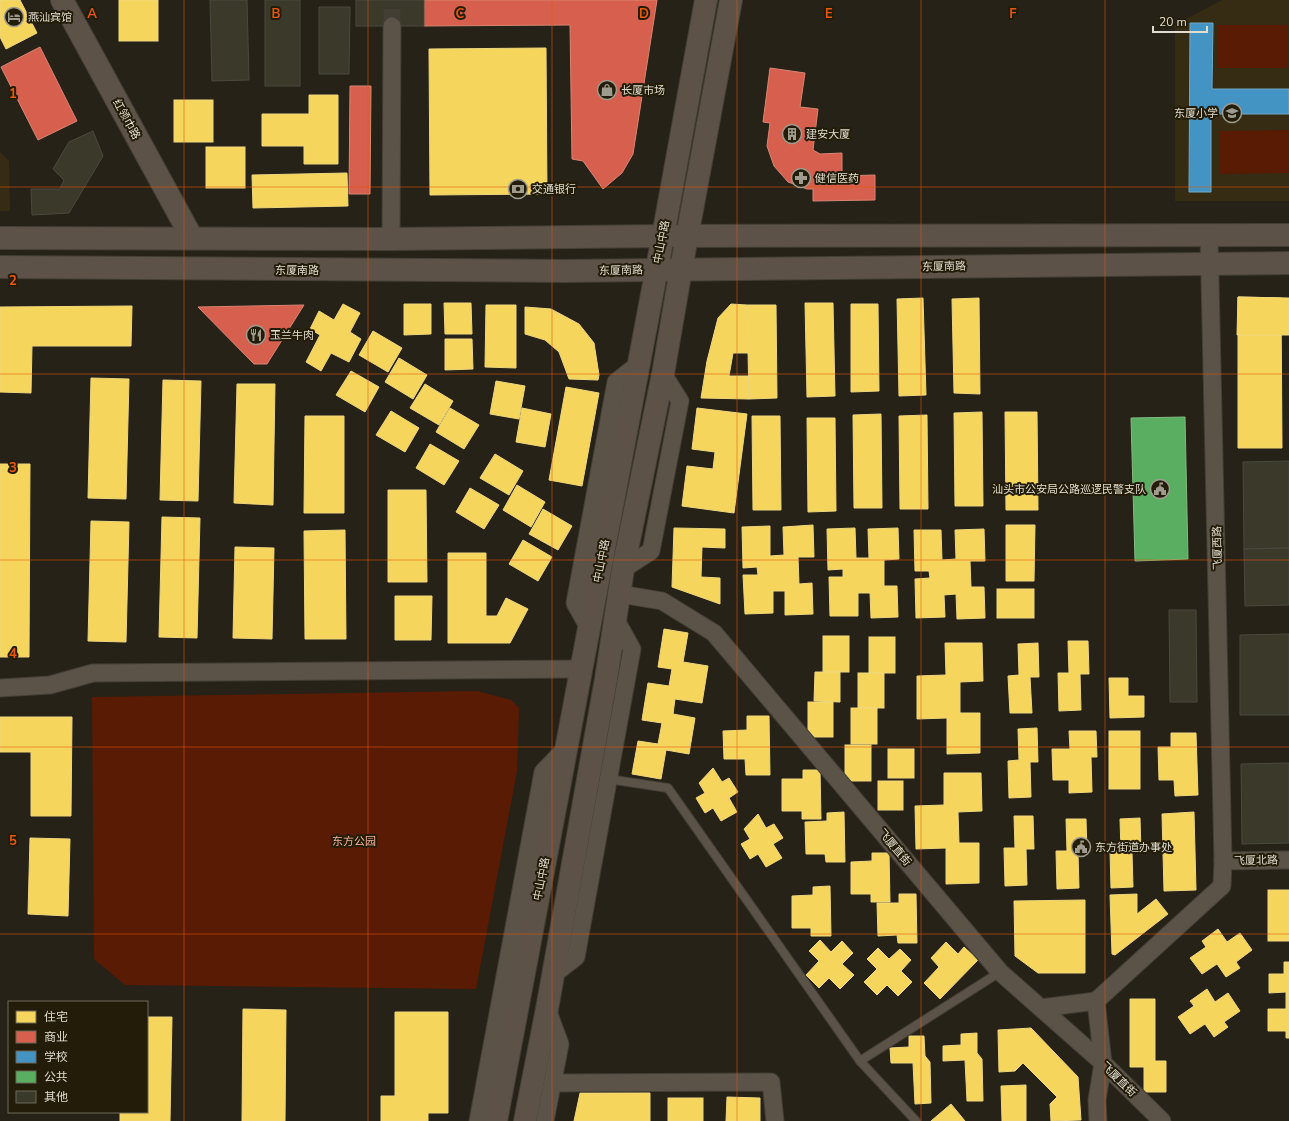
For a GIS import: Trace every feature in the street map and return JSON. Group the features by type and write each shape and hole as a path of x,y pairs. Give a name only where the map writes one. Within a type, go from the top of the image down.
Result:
{"street":[{"name":"红领巾路","path":"62,0 192,238"},
{"name":"中山中路","path":"496,1121 706,0"},
{"path":"525,1121 554,974 616,620 623,569 663,374 731,0"},
{"path":"391,239 392,26"},
{"name":"飞厦西路","path":"1096,1001 1222,886 1223,861 1211,263 1209,235"},
{"path":"0,238 391,239 663,236 1289,235"},
{"name":"东厦南路","path":"0,267 564,271 1289,263"},
{"name":"飞厦直街","path":"620,594 662,601 714,633 1000,972 1103,1063 1162,1121"},
{"path":"554,974 576,957 632,649 616,620"},
{"path":"0,688 50,685 93,673 581,669"},
{"path":"478,1121 543,772 566,748"},
{"name":"飞厦北路","path":"1223,861 1289,860"},
{"path":"502,993 513,1029"},
{"path":"1041,1008 1096,1001 1103,1063 1097,1100 1098,1121"},
{"path":"545,1121 560,1044 547,1009"},
{"path":"552,1083 771,1082 775,1121"}],"lane":[{"path":"608,779 668,788 860,1061 916,1121"},
{"path":"860,1061 1000,972"}],"shaded area":[{"name":"东厦小学","path":"1222,0 1289,0 1289,201 1175,201 1175,25"},
{"path":"0,152 9,161 10,211 0,211"}],"green space":[{"path":"1217,25 1287,25 1287,68 1217,68"},
{"path":"1289,130 1289,173 1219,174 1219,131"},
{"name":"东方公园","path":"477,691 511,700 519,708 517,771 476,989 125,985 94,959 92,697"}],"building: 住宅":[{"name":"燕汕宾馆","path":"0,0 20,0 37,33 6,49 0,37"},
{"path":"119,0 158,0 158,41 119,41"},
{"path":"546,48 547,194 430,195 429,49"},
{"path":"309,95 338,95 338,164 304,164 304,146 262,146 262,114 309,114"},
{"path":"174,100 213,100 213,142 174,142"},
{"path":"206,147 245,147 245,188 206,188"},
{"path":"347,173 348,206 253,208 252,175"},
{"path":"1238,297 1281,298 1282,448 1238,448"},
{"path":"1238,297 1289,298 1289,335 1237,335"},
{"path":"923,298 926,395 899,396 897,299"},
{"path":"979,298 980,394 954,393 952,299"},
{"path":"444,303 471,303 472,334 445,334"},
{"path":"805,303 833,303 835,396 807,397"},
{"path":"343,304 360,313 350,332 361,339 349,362 331,353 321,371 306,362 320,335 310,329 319,311 334,320"},
{"path":"404,304 431,304 431,334 404,335"},
{"path":"731,304 747,305 748,353 733,353 729,376 748,376 749,399 701,398 707,361 718,318"},
{"path":"851,304 878,304 879,391 851,392"},
{"path":"486,305 516,305 516,368 485,367"},
{"path":"747,305 776,305 777,398 749,399"},
{"path":"132,306 131,346 32,346 31,393 0,392 0,307"},
{"path":"525,307 551,309 579,324 594,343 599,375 598,380 569,379 559,352 545,340 525,334"},
{"path":"373,331 402,348 388,372 359,355"},
{"path":"445,339 472,339 473,369 445,370"},
{"path":"399,358 427,375 413,399 385,382"},
{"path":"351,371 379,387 365,412 336,395"},
{"path":"91,378 129,379 126,499 88,498"},
{"path":"163,380 201,381 198,501 160,500"},
{"path":"496,381 525,386 519,419 490,414"},
{"path":"237,384 275,384 273,505 234,503"},
{"path":"425,384 453,401 439,425 410,408"},
{"path":"566,387 599,393 582,486 549,480"},
{"path":"450,408 479,425 464,449 436,432"},
{"path":"522,408 551,414 545,447 516,442"},
{"path":"697,408 747,414 734,513 682,506 687,466 713,469 715,452 692,449"},
{"path":"391,411 419,428 405,452 376,435"},
{"path":"982,412 983,506 955,506 954,413"},
{"path":"1005,412 1037,412 1038,510 1006,510"},
{"path":"881,414 882,508 854,508 853,415"},
{"path":"927,415 928,509 900,509 899,416"},
{"path":"305,416 344,416 344,513 304,513"},
{"path":"752,416 780,416 781,510 753,510"},
{"path":"807,418 835,418 836,511 808,512"},
{"path":"430,444 459,461 444,485 416,468"},
{"path":"495,454 523,471 509,495 480,478"},
{"path":"0,464 30,464 29,657 0,657"},
{"path":"517,485 545,502 531,527 503,510"},
{"path":"470,488 499,505 484,529 456,512"},
{"path":"388,490 426,490 427,582 388,582"},
{"path":"543,509 572,526 558,550 529,534"},
{"path":"162,517 200,518 197,638 159,637"},
{"path":"91,521 129,522 126,642 88,641"},
{"path":"813,525 814,557 798,557 799,584 812,583 813,614 785,615 785,591 773,591 773,613 745,614 743,575 758,575 757,567 743,568 742,527 770,526 770,556 784,555 783,527"},
{"path":"1006,525 1035,525 1034,581 1006,581"},
{"path":"674,528 725,529 725,548 702,547 701,577 720,578 720,604 672,587"},
{"path":"855,528 856,558 869,558 868,529 898,528 899,559 884,560 884,586 897,586 898,617 871,618 870,593 858,593 858,616 830,616 829,577 843,577 843,569 828,570 827,529"},
{"path":"984,529 985,561 970,561 971,587 984,587 985,618 957,619 956,594 944,595 945,617 916,618 915,579 930,578 929,571 915,571 914,530 941,530 942,560 956,559 955,530"},
{"path":"345,530 346,639 305,639 304,531"},
{"path":"523,540 552,557 538,581 509,564"},
{"path":"235,547 274,548 272,639 233,638"},
{"path":"448,553 486,553 486,616 497,616 506,598 528,609 510,643 448,643"},
{"path":"997,589 1034,589 1034,618 997,618"},
{"path":"395,596 432,596 431,640 395,640"},
{"path":"664,629 688,633 683,662 708,666 702,703 675,699 673,714 695,718 689,754 666,750 661,779 632,774 638,741 658,744 662,723 642,720 648,683 669,686 672,669 658,667"},
{"path":"823,636 849,636 849,672 823,672"},
{"path":"869,637 895,637 895,673 869,673"},
{"path":"1068,641 1088,641 1089,674 1080,674 1081,710 1059,711 1058,673 1069,673"},
{"path":"945,643 982,643 983,681 960,682 960,713 980,713 980,753 947,754 947,718 917,719 917,676 946,675"},
{"path":"1038,643 1039,677 1030,677 1032,713 1010,713 1008,676 1019,675 1018,644"},
{"path":"815,672 840,672 840,702 814,701"},
{"path":"858,673 884,673 884,708 858,708"},
{"path":"1109,678 1128,678 1128,696 1144,696 1144,717 1110,718"},
{"path":"808,702 833,702 833,737 808,737"},
{"path":"851,708 877,708 877,744 851,744"},
{"path":"747,716 769,716 770,775 746,775 745,759 724,759 723,731 747,730"},
{"path":"0,717 72,717 71,816 31,816 31,752 0,752"},
{"path":"1037,728 1038,762 1030,762 1031,797 1009,798 1008,761 1019,760 1018,729"},
{"path":"1069,731 1096,731 1097,757 1091,757 1092,792 1069,793 1069,780 1053,780 1052,749 1070,749"},
{"path":"1109,731 1140,731 1140,789 1109,789"},
{"path":"1171,733 1196,733 1198,795 1175,796 1174,780 1159,780 1158,747 1171,747"},
{"path":"845,745 871,745 871,781 845,781"},
{"path":"888,749 914,749 914,778 888,778"},
{"path":"713,768 722,782 729,778 738,792 729,798 737,812 721,821 713,808 705,813 696,798 705,793 699,783"},
{"path":"803,770 820,770 821,819 802,819 802,811 782,811 782,779 803,779"},
{"path":"944,773 981,773 982,811 958,812 959,843 979,843 979,883 946,884 946,848 916,849 915,806 944,805"},
{"path":"878,781 903,781 903,810 878,810"},
{"path":"844,812 845,862 826,862 825,854 806,854 805,822 827,821 827,813"},
{"path":"1194,812 1196,890 1164,891 1162,814"},
{"path":"758,814 766,828 774,824 783,838 773,844 782,858 766,867 758,854 750,859 741,844 750,839 744,829"},
{"path":"1014,816 1033,816 1034,849 1026,849 1027,885 1005,886 1004,848 1015,848"},
{"path":"1140,818 1141,851 1132,852 1133,887 1111,888 1110,851 1121,850 1120,819"},
{"path":"1066,819 1086,819 1087,852 1078,853 1079,888 1057,889 1056,851 1067,851"},
{"path":"30,838 70,839 68,916 28,914"},
{"path":"872,853 889,853 890,902 871,902 871,894 851,894 851,862 872,861"},
{"path":"830,886 831,936 811,936 811,928 792,928 792,896 813,895 813,887"},
{"path":"1268,890 1289,890 1289,941 1268,941"},
{"path":"899,894 916,894 917,943 898,943 897,935 878,936 877,903 899,903"},
{"path":"1137,894 1137,914 1156,899 1168,914 1115,955 1112,954 1110,895"},
{"path":"1085,900 1085,973 1038,973 1015,956 1014,901"},
{"path":"1218,929 1227,942 1240,933 1252,950 1236,962 1240,968 1226,977 1217,964 1202,974 1190,958 1206,947 1202,941"},
{"path":"820,940 831,952 842,941 853,953 842,964 854,975 840,989 829,978 819,988 806,975 819,961 809,951"},
{"path":"946,942 958,954 964,947 978,960 940,999 924,983 939,967 931,958"},
{"path":"878,948 889,959 900,949 911,960 901,971 912,982 898,996 887,985 877,995 864,982 877,969 867,959"},
{"path":"1284,962 1289,962 1289,1038 1286,1038 1286,1031 1268,1031 1268,1009 1286,1009 1286,992 1269,993 1269,974 1284,974"},
{"path":"1207,989 1215,1002 1228,993 1240,1011 1224,1022 1228,1027 1214,1037 1205,1024 1190,1034 1178,1017 1194,1006 1190,1001"},
{"path":"1130,999 1155,999 1155,1061 1166,1061 1166,1092 1144,1092 1144,1067 1130,1067"},
{"path":"243,1009 286,1010 285,1121 242,1121"},
{"path":"395,1012 448,1012 448,1113 428,1113 428,1121 381,1121 381,1096 395,1096"},
{"path":"148,1017 172,1017 170,1121 120,1121 120,1113 148,1113"},
{"path":"1031,1028 1078,1077 1081,1120 1051,1121 1050,1104 1057,1097 1023,1063 1015,1071 999,1072 998,1030"},
{"path":"977,1033 977,1053 982,1059 983,1101 967,1101 965,1060 943,1061 943,1046 961,1045 961,1034"},
{"path":"909,1036 924,1036 925,1056 930,1062 931,1103 915,1104 913,1063 891,1063 890,1048 909,1047"},
{"path":"1026,1085 1026,1121 1002,1121 1001,1086"},
{"path":"580,1093 650,1093 650,1121 574,1121"},
{"path":"727,1097 760,1098 760,1121 726,1121"},
{"path":"668,1098 703,1098 703,1121 668,1121"},
{"path":"951,1104 965,1121 931,1121"}],"building: 商业":[{"name":"长厦市场","path":"424,0 657,0 633,154 622,173 603,189 583,161 572,159 570,25 424,26"},
{"path":"40,47 77,121 38,140 1,67"},
{"name":"建安大厦","path":"770,68 805,73 800,107 818,109 813,150 820,154 842,153 842,176 875,175 875,200 813,201 813,189 807,189 788,182 774,166 767,146 770,123 763,122"},
{"path":"350,86 371,86 370,194 349,194"},
{"name":"玉兰牛肉","path":"304,305 267,364 254,364 198,307"}],"building: 学校":[{"path":"1190,23 1213,23 1212,89 1289,89 1289,114 1211,114 1211,192 1189,192"}],"building: 公共":[{"name":"汕头市公安局公路巡逻民警支队","path":"1185,417 1188,559 1135,561 1131,418"}],"building: 其他":[{"path":"210,0 247,0 249,80 212,81"},
{"path":"265,0 300,0 300,86 265,86"},
{"path":"356,0 424,0 424,26 356,26"},
{"path":"319,7 350,7 349,74 319,74"},
{"path":"93,131 103,156 69,213 32,215 31,189 60,189 64,180 53,169 69,142"},
{"path":"1289,461 1289,548 1244,549 1243,462"},
{"path":"1289,548 1289,605 1245,606 1244,549"},
{"path":"1169,610 1196,610 1197,702 1170,702"},
{"path":"1289,634 1289,715 1240,715 1240,635"},
{"path":"1289,763 1289,843 1242,844 1241,764"}],"tunnel":[{"path":"392,0 392,26"}],"place":[{"name":"燕汕宾馆","path":"14,17"},
{"name":"长厦市场","path":"607,90"},
{"name":"东厦小学","path":"1232,113"},
{"name":"建安大厦","path":"792,134"},
{"name":"健信医药","path":"801,178"},
{"name":"交通银行","path":"518,189"},
{"name":"玉兰牛肉","path":"256,335"},
{"name":"汕头市公安局公路巡逻民警支队","path":"1160,489"},
{"name":"东方街道办事处","path":"1081,847"}]}
